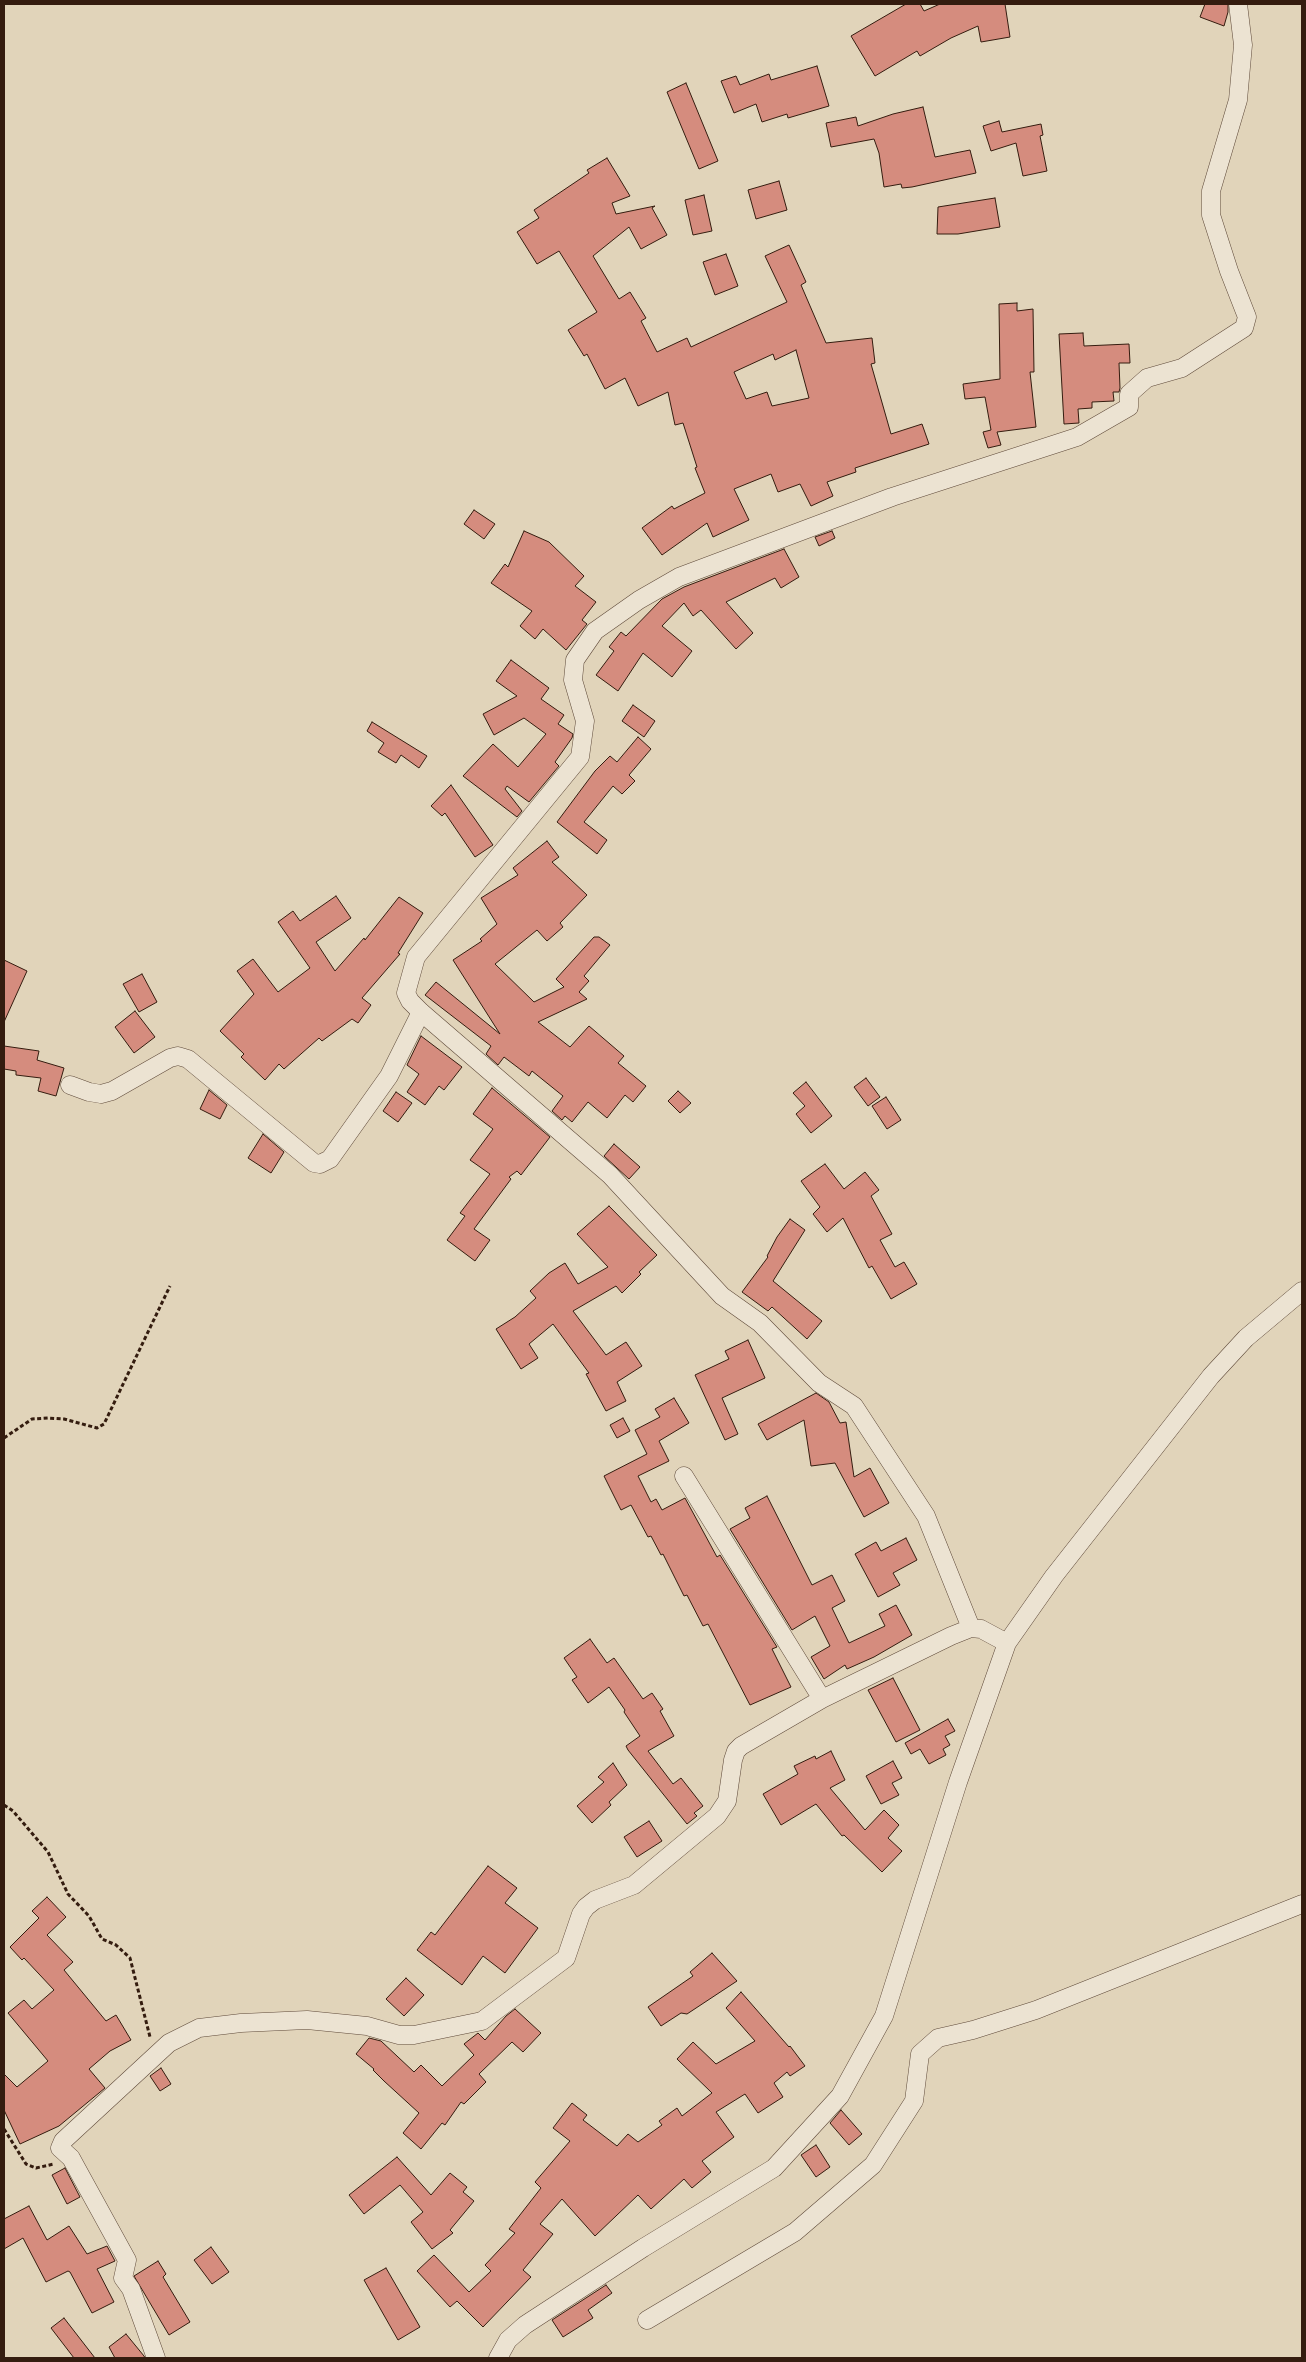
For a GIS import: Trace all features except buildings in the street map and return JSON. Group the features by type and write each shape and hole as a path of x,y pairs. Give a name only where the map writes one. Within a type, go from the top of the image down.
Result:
{"street":[{"path":"971,1628 926,1516 854,1406 819,1383 760,1323 722,1296 610,1175 421,1012 410,1001 406,992 416,957 580,757 585,721 573,680 575,660 595,631 639,600 679,577 892,497 1077,437 1129,407 1129,394 1147,378 1182,368 1244,328 1247,317 1229,271 1212,216 1212,191 1238,100 1243,45 1238,4"},
{"path":"70,1085 101,1094 112,1091 170,1058 178,1056 188,1059 314,1163 320,1164 330,1159 389,1076 421,1012"},
{"path":"498,2358 508,2340 525,2325 643,2248 774,2168 840,2096 884,2016 958,1782 1007,1642 1054,1576 1211,1376 1246,1338 1302,1291"},
{"path":"684,1476 822,1699"},
{"path":"156,2358 131,2289 123,2278 127,2260 71,2158 60,2148 63,2141 169,2043 199,2028 234,2023 307,2020 367,2026 400,2035 414,2035 482,2020 566,1958 581,1914 586,1907 595,1900 634,1885 717,1816 727,1801 736,1751 822,1699 951,1636 971,1628 981,1629 1007,1642"},
{"path":"647,2320 795,2232 873,2165 914,2101 920,2054 938,2038 973,2030 1036,2010 1302,1904"}],"path":[{"path":"4,1438 32,1419 64,1419 97,1428 104,1424 170,1286"},
{"path":"4,1805 13,1811 48,1852 68,1894 89,1916 102,1939 116,1946 130,1958 146,2029 156,2054"},
{"path":"4,2129 26,2164 36,2168 71,2158"}]}
